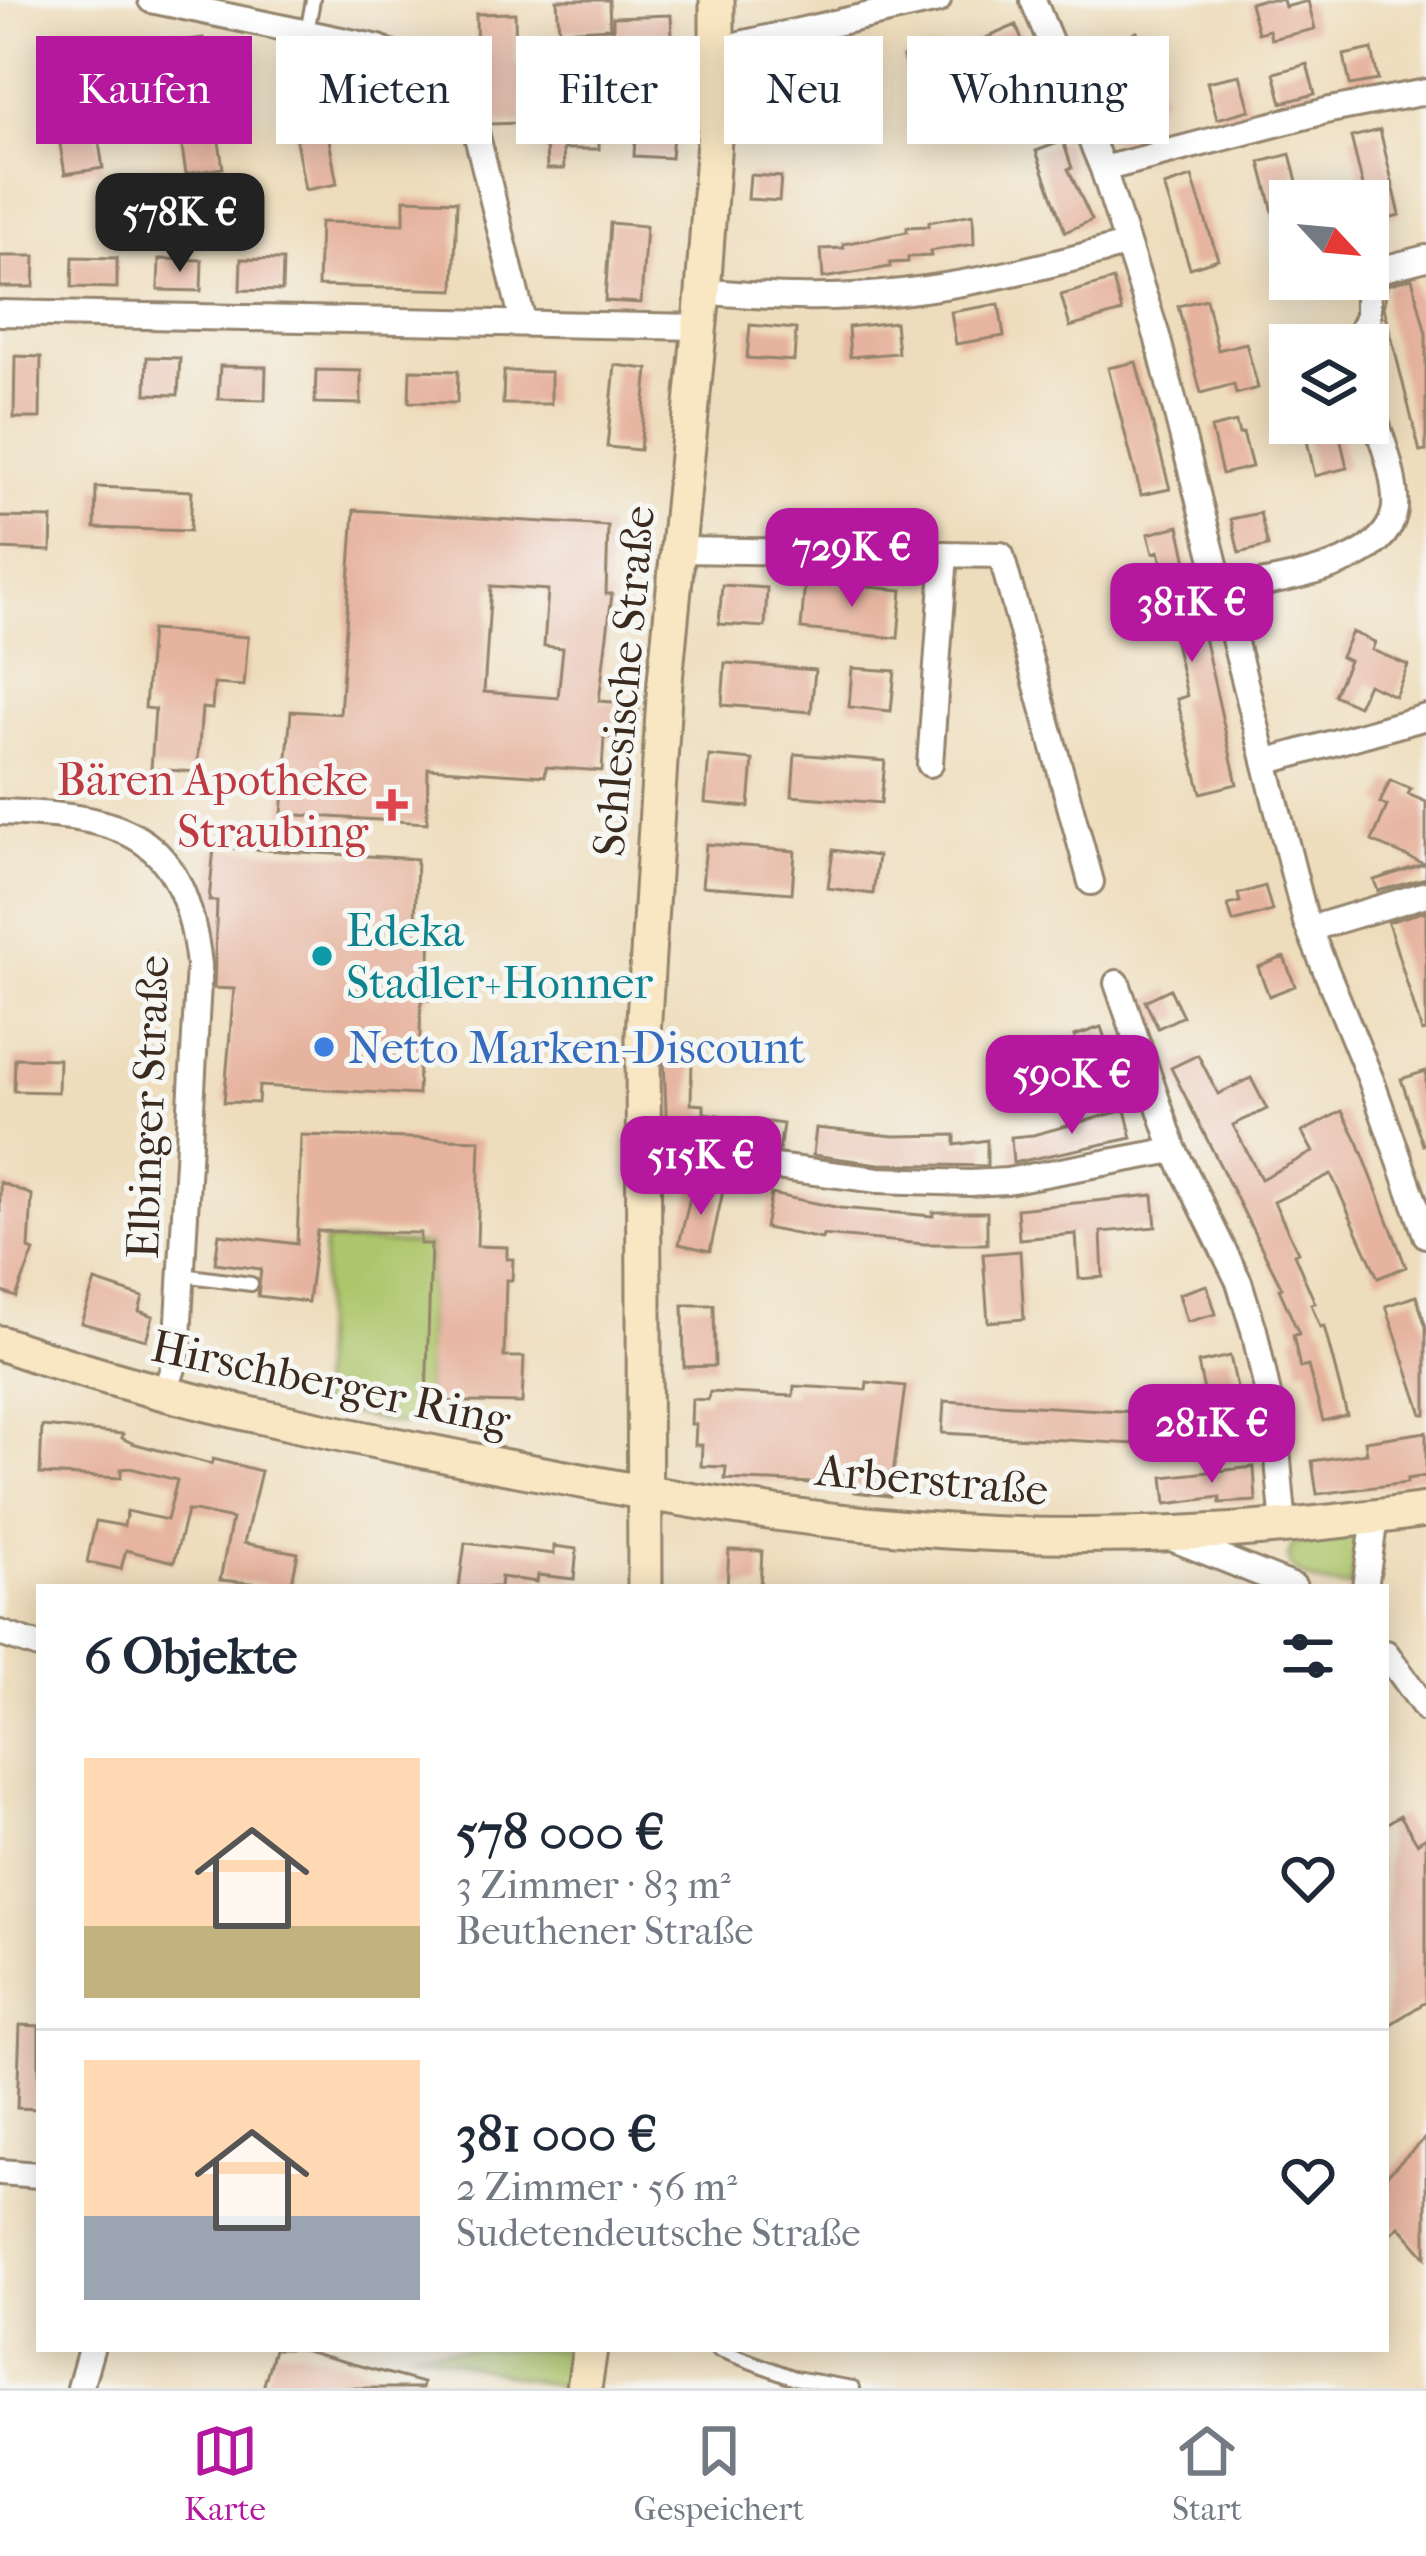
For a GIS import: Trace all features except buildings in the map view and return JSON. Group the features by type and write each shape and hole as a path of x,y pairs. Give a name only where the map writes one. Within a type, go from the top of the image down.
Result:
{"street":[{"path":"151,0 243,9 306,33 379,48 418,67 462,109 476,132 523,322"},
{"name":"Schlesische Straße","path":"646,1584 643,1150 650,911 703,292 717,0"},
{"path":"718,49 938,0"},
{"path":"1033,0 1102,170 1183,425 1309,929 1371,1080 1426,1234"},
{"path":"1102,170 1330,110 1426,92"},
{"path":"703,292 840,296 964,283 1125,245"},
{"path":"1364,324 1375,271 1426,258"},
{"path":"0,313 700,327"},
{"path":"1222,592 1357,558 1377,545 1390,529 1395,496 1381,444"},
{"path":"678,550 1001,555 1091,882"},
{"path":"930,764 945,554"},
{"path":"1265,762 1426,717"},
{"name":"Elbinger Straße","path":"0,812 71,816 114,827 144,842 167,863 185,892 199,965 177,1356 164,1395"},
{"path":"1309,929 1426,894"},
{"path":"1117,983 1174,1150 1238,1282 1254,1330 1275,1427 1284,1527"},
{"path":"643,1150 878,1180 970,1183 1007,1181 1174,1150"},
{"name":"Hirschberger Ring","path":"0,1343 164,1395 331,1433 646,1494"},
{"name":"Arberstraße","path":"646,1494 904,1528 1008,1534 1165,1536 1426,1510"},
{"path":"1365,1584 1375,1518"},
{"path":"1165,1536 1288,1584"},
{"path":"0,1633 36,1645"},
{"path":"1389,1657 1426,1709"},
{"path":"0,2172 36,2175"},
{"path":"80,2388 90,2352"},
{"path":"584,2388 590,2352"}],"lane":[{"path":"306,33 313,0"},
{"path":"182,1275 251,1284"},
{"path":"725,2352 795,2378 853,2388"}],"green space":[{"path":"324,1241 431,1244 426,1401 401,1425 318,1406"},
{"path":"1352,1536 1356,1544 1351,1584 1325,1584 1296,1571 1289,1554 1295,1543"},
{"path":"419,2352 566,2352 562,2388"}],"place":[{"name":"Bären Apotheke Straubing","path":"392,805"},
{"name":"Edeka Stadler+Honner","path":"322,956"},
{"name":"Netto Marken-Discount","path":"324,1047"}]}
